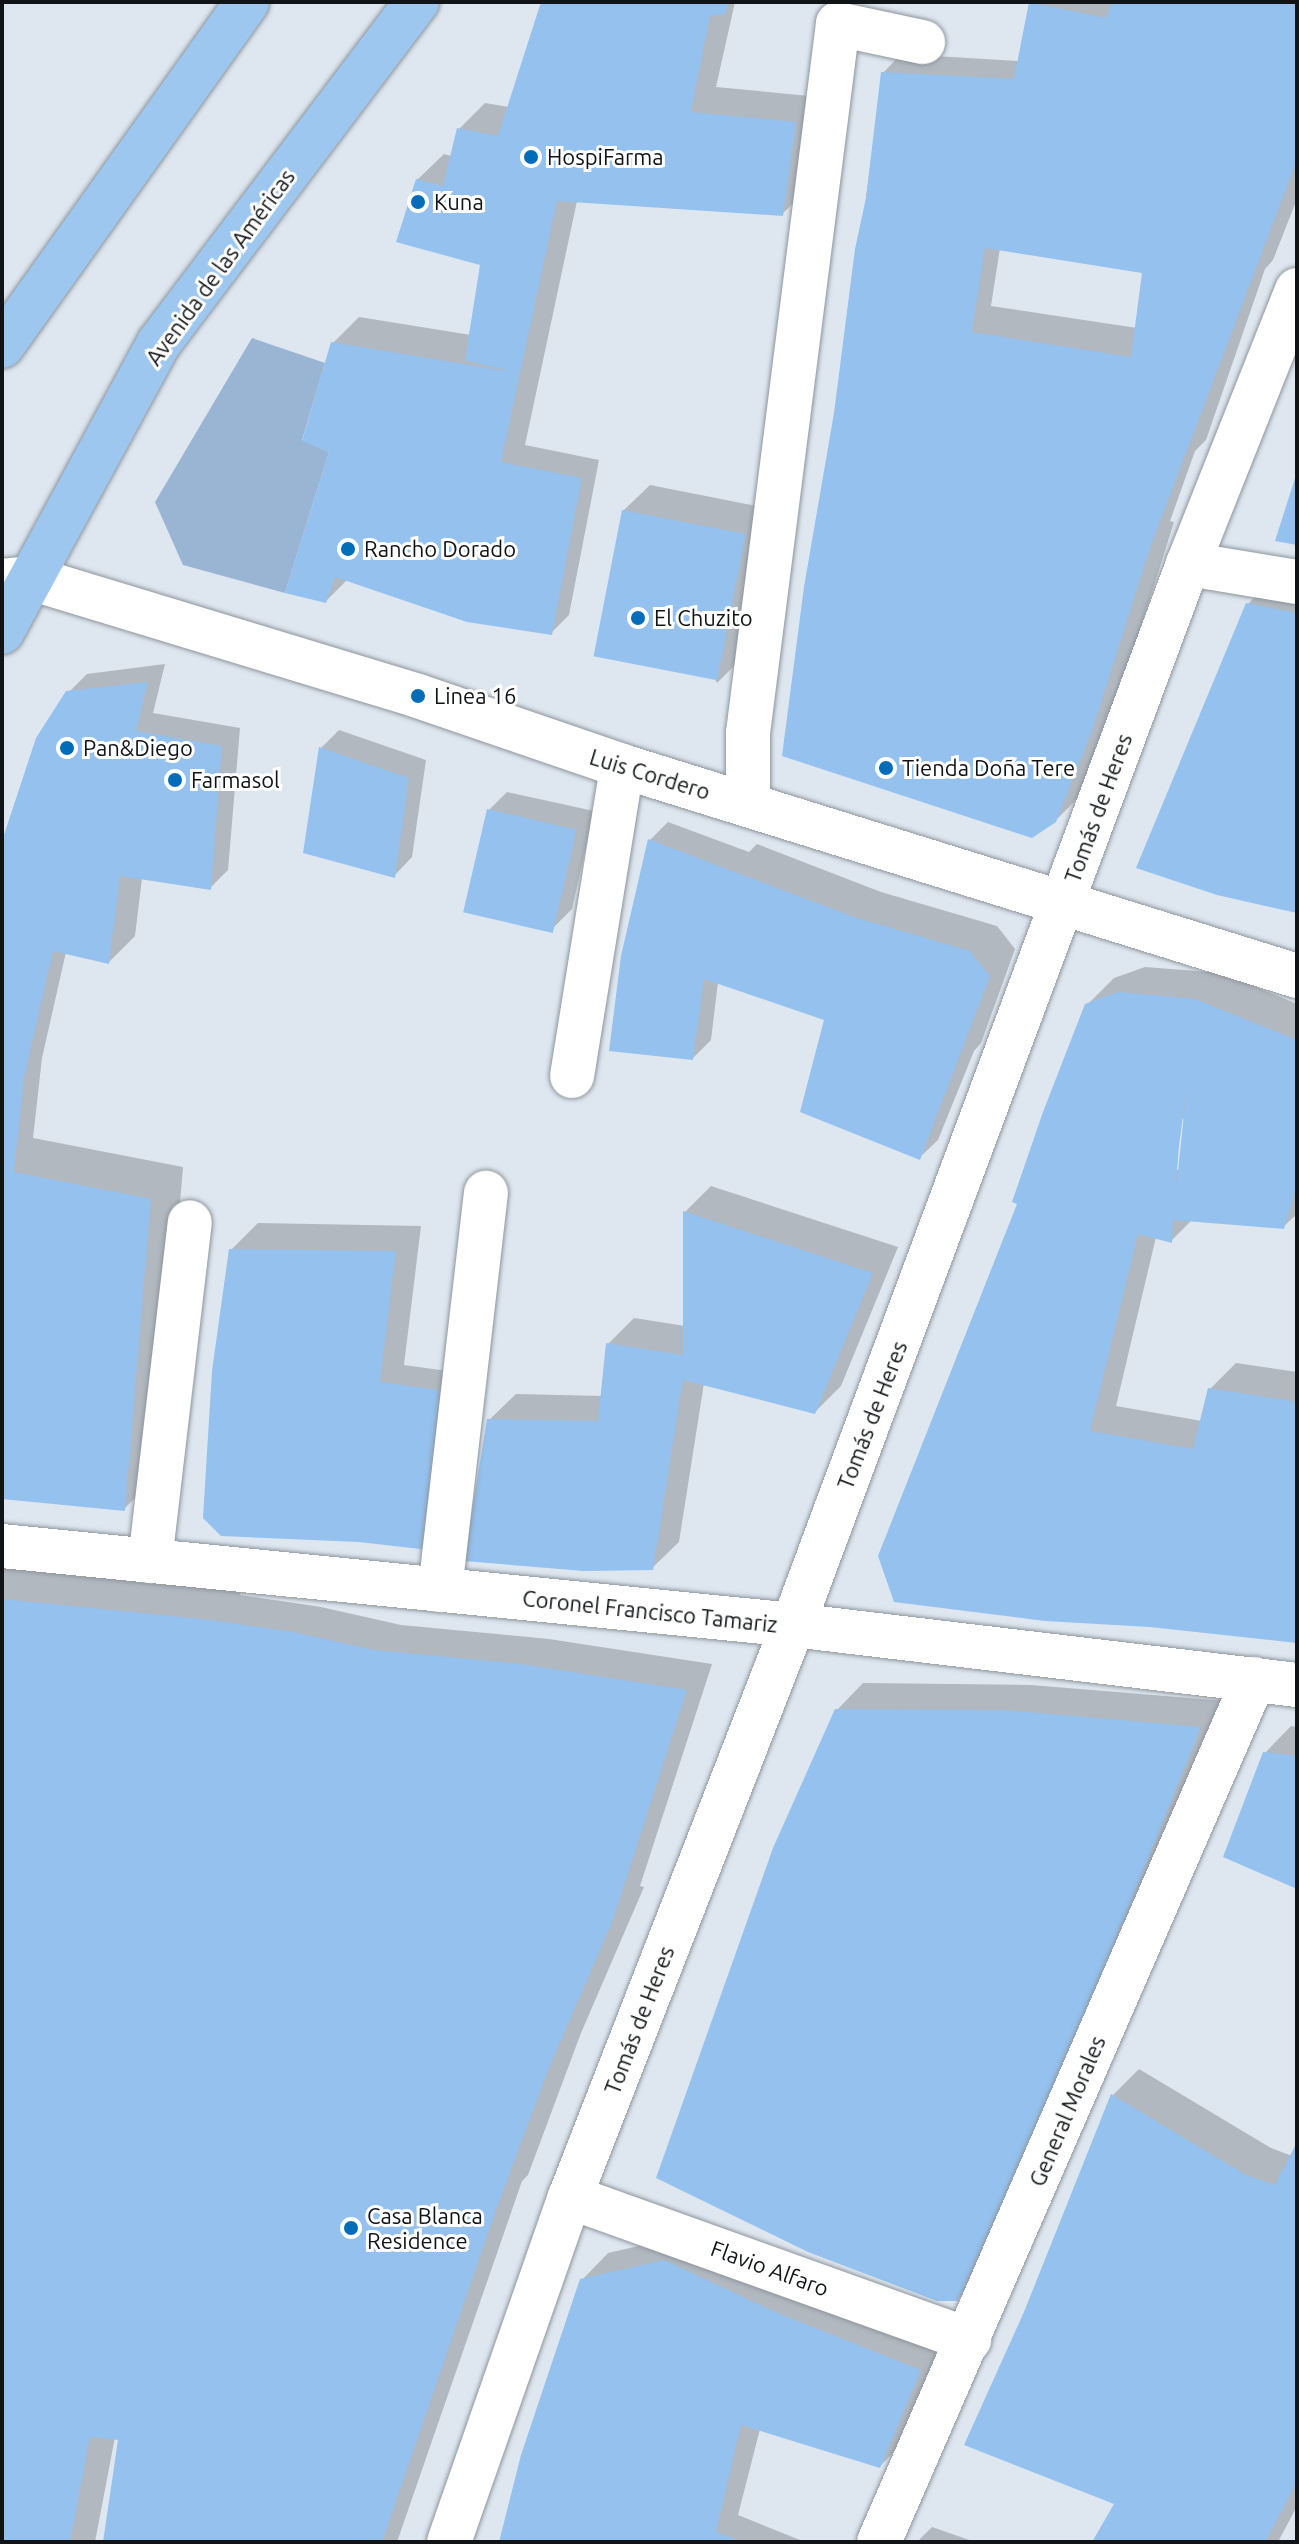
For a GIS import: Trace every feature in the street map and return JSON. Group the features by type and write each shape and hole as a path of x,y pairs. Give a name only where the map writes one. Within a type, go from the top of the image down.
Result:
{"main road":[{"path":"2,346 247,2"},
{"name":"Avenida de las Américas","path":"2,632 16,580 159,343 417,2"}],"street":[{"path":"748,804 748,733 838,24 923,42"},
{"name":"Tomás de Heres","path":"449,2542 570,2197 793,1625 1188,564 1297,290"},
{"path":"1188,564 1297,582"},
{"name":"Luis Cordero","path":"16,580 418,696 622,766 1062,906 1297,976"},
{"path":"572,1076 622,766"},
{"path":"440,1590 486,1193"},
{"path":"150,1561 190,1222"},
{"name":"Coronel Francisco Tamariz","path":"2,1546 793,1625 1297,1685"},
{"name":"General Morales","path":"879,2542 1254,1679"},
{"name":"Flavio Alfaro","path":"570,2197 969,2340"}],"shaded area":[{"path":"252,338 325,363 302,440 329,452 285,593 183,565 155,502"}],"building":[{"path":"541,2 729,2 725,14 710,16 691,112 796,122 783,216 557,201 501,462 582,478 552,635 467,622 335,577 326,603 285,593 329,452 302,441 331,342 512,372 465,360 480,265 396,242 416,179 443,186 457,128 498,136"},
{"path":"1029,2 1106,18 1112,2 1297,2 1297,160 1150,548 1093,728 1056,822 1032,838 782,756 804,587 834,413 855,249 866,198 881,72 1014,79","holes":["985,248 1142,273 1131,357 972,332"]},
{"path":"1297,475 1297,545 1275,541"},
{"path":"622,510 746,534 717,680 594,656"},
{"path":"1246,603 1297,613 1297,913 1217,895 1136,868"},
{"path":"148,682 136,731 222,746 211,890 120,876 109,964 53,951 24,1078 14,1172 151,1199 125,1511 2,1499 2,841 36,738 66,691"},
{"path":"319,747 409,778 395,878 303,853"},
{"path":"487,809 577,830 553,933 463,912"},
{"path":"648,839 854,917 970,951 990,976 920,1160 800,1112 824,1020 704,979 693,1060 609,1051 621,956"},
{"path":"1118,992 1195,999 1297,1040 1297,1185 1284,1229 1173,1220 1172,1243 1138,1234 1090,1431 1193,1449 1208,1388 1297,1402 1297,1643 1150,1627 1045,1621 894,1602 878,1556 1017,1204 1012,1202 1085,1004","holes":["1187,1085 1177,1181 1179,1146"]},
{"path":"683,1211 873,1273 815,1414 683,1380 653,1570 584,1571 464,1561 487,1419 598,1421 606,1343 683,1355"},
{"path":"229,1249 396,1251 380,1382 445,1391 429,1550 359,1542 221,1536 203,1518 212,1371"},
{"path":"2,1599 210,1620 293,1632 374,1650 521,1664 687,1690 613,1920 549,2068 496,2210 382,2542 103,2542 118,2440 90,2437 70,2542 2,2542"},
{"path":"835,1709 1004,1710 1201,1727 1053,2096 958,2301 937,2301 808,2252 656,2178 773,1848"},
{"path":"1263,1752 1297,1756 1297,1889 1223,1857"},
{"path":"1111,2094 1244,2174 1275,2185 1297,2142 1297,2482 1265,2542 1092,2542 1114,2504 964,2445 1024,2312"},
{"path":"664,2260 775,2312 921,2370 880,2468 741,2425 716,2532 742,2542 499,2542 521,2455 580,2279"}],"place":[{"name":"HospiFarma","path":"531,157"},
{"name":"Kuna","path":"418,202"},
{"name":"Rancho Dorado","path":"348,549"},
{"name":"El Chuzito","path":"638,618"},
{"name":"Linea 16","path":"418,696"},
{"name":"Pan&Diego","path":"67,748"},
{"name":"Tienda Doña Tere","path":"886,768"},
{"name":"Farmasol","path":"175,780"},
{"name":"Casa Blanca Residence","path":"351,2228"}]}
